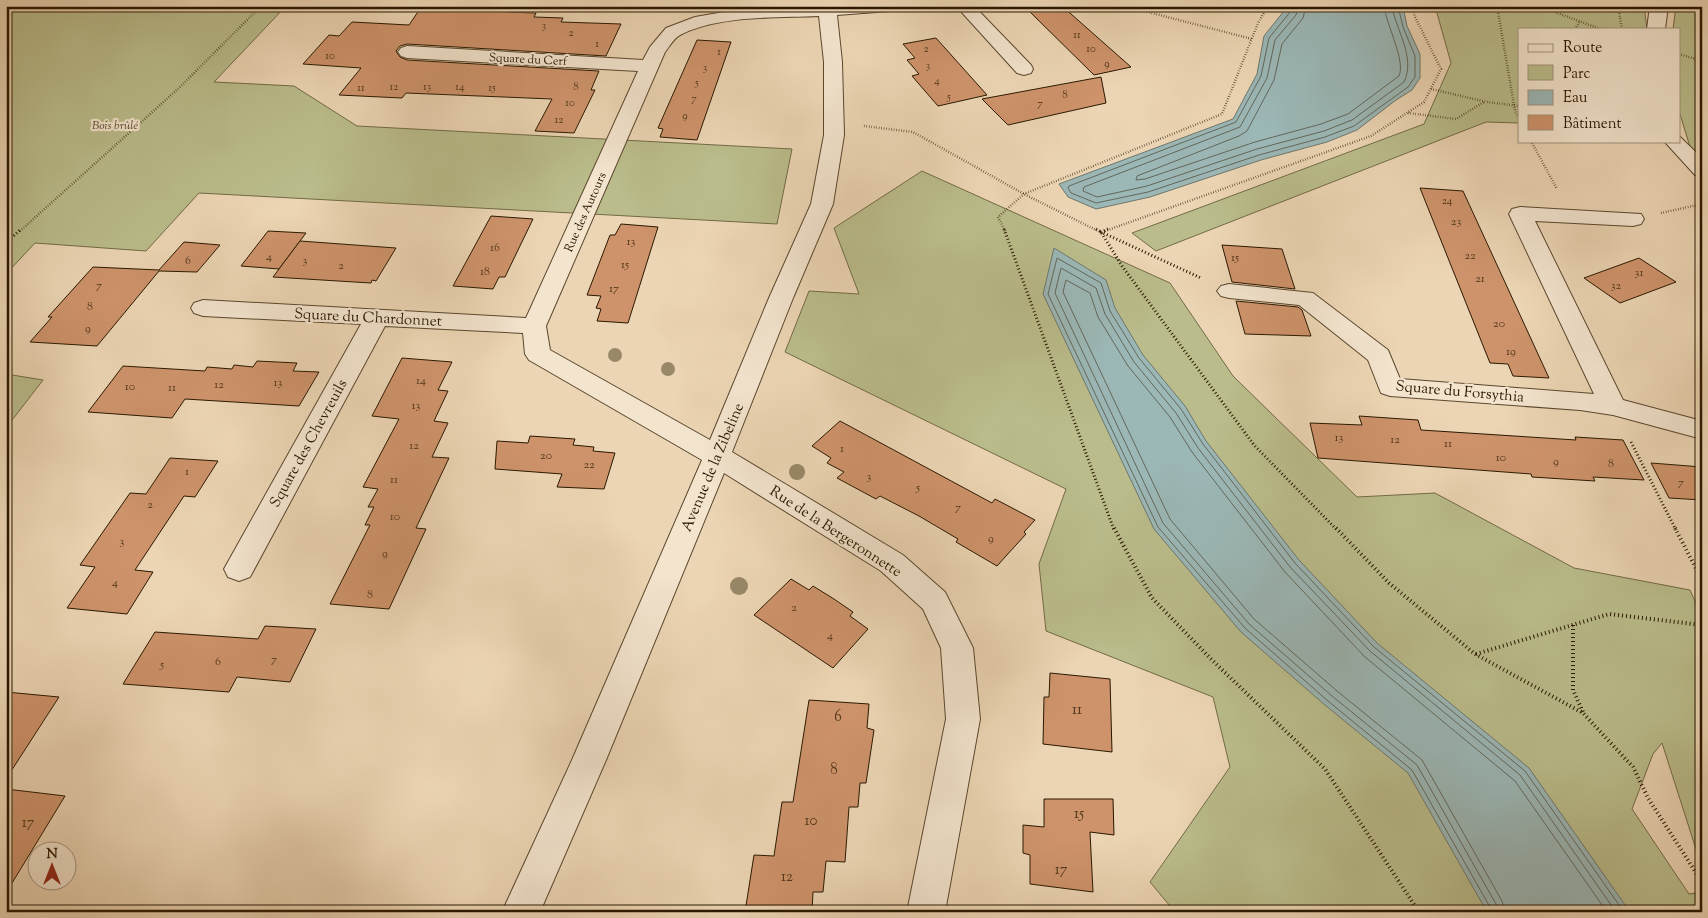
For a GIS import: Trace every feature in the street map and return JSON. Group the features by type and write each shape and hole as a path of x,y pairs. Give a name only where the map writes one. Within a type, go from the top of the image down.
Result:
{"street":[{"name":"Rue des Autours","path":"534,326 656,51 672,32 701,21 730,16 828,8 890,6"},
{"path":"964,6 1024,69"},
{"path":"1656,28 1658,6"},
{"name":"Avenue de la Zibeline","path":"521,912 589,760 717,456 780,298 822,204 833,143 834,122 833,62 828,8"},
{"name":"Square du Cerf","path":"408,52 649,66"},
{"path":"1675,142 1702,171"},
{"path":"1613,406 1520,214 1633,219"},
{"name":"Square du Forsythia","path":"1229,291 1306,298 1379,356 1390,387 1580,401 1613,406 1702,430"},
{"name":"Square du Chardonnet","path":"203,308 534,326"},
{"name":"Square des Chevreuils","path":"239,569 377,318"},
{"path":"534,326 538,354 717,456"},
{"name":"Rue de la Bergeronnette","path":"717,456 892,563 934,601 957,648 963,719 926,912"}],"path":[{"path":"6,242 179,88 261,6"},
{"path":"1125,6 1252,39"},
{"path":"1268,6 1252,39 1222,114 1024,194 998,217 1008,236 1114,529 1152,598 1212,660 1325,768 1418,912"},
{"path":"1101,232 1371,136 1424,102 1441,68 1415,17 1412,6"},
{"path":"1497,6 1514,106 1518,116"},
{"path":"1539,6 1598,28"},
{"path":"1618,6 1622,28"},
{"path":"1576,28 1580,21"},
{"path":"1680,54 1702,61"},
{"path":"1431,89 1484,102 1518,106"},
{"path":"1407,113 1430,117 1456,118 1484,102"},
{"path":"834,122 913,132 1024,194 1229,291"},
{"path":"1533,142 1572,216"},
{"path":"1633,219 1702,204"},
{"path":"1101,232 1122,266 1254,446 1390,583 1476,654 1583,713 1633,767 1648,798 1702,882"},
{"path":"1613,406 1702,580"},
{"path":"1476,654 1609,614 1702,625"},
{"path":"1573,625 1573,690 1583,713"}],"green space":[{"name":"Bois brûlé","path":"6,6 286,6 214,82 294,86 357,126 792,149 777,224 199,193 146,251 35,243 6,274"},
{"path":"1435,6 1644,6 1647,28 1518,28 1518,123 1486,122 1156,251 1132,233 1424,124 1451,63"},
{"path":"1676,6 1702,10 1702,33 1697,45 1702,47 1702,158 1691,150 1680,114 1680,28 1673,28"},
{"path":"922,171 1170,283 1233,376 1357,497 1435,493 1574,568 1690,590 1702,617 1702,868 1662,743 1653,754 1632,809 1689,894 1702,892 1702,912 1175,912 1150,882 1230,767 1213,697 1046,631 1039,564 1066,489 785,352 809,291 859,294 834,228"},
{"path":"6,374 43,380 6,428"}],"water":[{"path":"1288,6 1403,6 1407,26 1420,54 1420,78 1412,90 1357,130 1327,142 1261,160 1150,197 1096,209 1068,197 1059,184 1233,119 1257,74 1264,36"},
{"path":"1054,248 1106,280 1115,308 1143,355 1185,406 1206,441 1299,560 1377,643 1529,768 1630,912 1487,912 1408,773 1325,705 1241,632 1154,529 1043,294"}],"building":[{"path":"422,6 508,7 506,12 536,13 534,17 563,18 561,22 621,24 606,56 407,44 400,46 396,51 400,57 407,60 599,71 591,90 595,90 574,133 535,131 552,99 406,93 402,98 339,95 361,68 303,64 329,35 339,36 352,22 409,25"},
{"path":"1032,6 1062,6 1131,67 1094,75 1028,10"},
{"path":"936,38 987,95 938,106 912,76 919,74 907,60 915,58 903,44"},
{"path":"697,40 731,42 697,140 660,137 663,129 658,128"},
{"path":"1101,77 1106,103 1008,125 982,99"},
{"path":"1420,188 1463,191 1549,378 1513,376 1508,364 1490,363"},
{"path":"491,216 533,219 505,277 499,277 493,289 453,286"},
{"path":"621,224 658,227 628,323 597,321 601,309 596,308 601,296 587,295 610,235 615,235"},
{"path":"268,231 306,233 279,269 241,266"},
{"path":"300,241 396,248 376,281 372,280 371,283 273,277"},
{"path":"184,242 220,245 197,272 159,271 97,346 30,342 52,317 48,317 93,267 159,270"},
{"path":"1222,245 1282,249 1295,289 1232,282"},
{"path":"1639,258 1676,282 1620,303 1584,278"},
{"path":"1236,301 1298,307 1302,310 1311,336 1245,334"},
{"path":"402,358 452,362 438,390 448,391 434,421 448,423 432,457 449,458 416,528 426,529 389,609 330,604 370,525 365,525 374,507 368,507 378,489 363,487 399,419 372,416"},
{"path":"257,361 297,363 293,371 319,372 299,406 185,399 172,418 88,412 123,366 205,371 207,367 232,369 234,365 253,367"},
{"path":"1359,416 1418,420 1421,430 1576,440 1575,437 1623,440 1644,480 1593,477 1595,481 1532,477 1531,474 1318,458 1310,423 1362,425"},
{"path":"840,421 992,503 995,499 1035,520 1024,532 1026,534 997,566 956,542 958,539 919,516 880,496 876,499 837,478 844,472 827,463 831,458 812,446"},
{"path":"530,436 575,439 573,445 594,447 593,451 615,453 604,489 557,487 562,474 495,469 497,441 528,443"},
{"path":"170,458 218,461 195,497 184,496 135,570 153,572 127,614 67,608 95,567 80,565 130,493 146,494"},
{"path":"1651,463 1702,467 1702,500 1669,498"},
{"path":"791,579 809,590 813,586 834,599 853,612 850,616 868,629 833,668 754,615"},
{"path":"265,626 316,629 290,682 237,677 229,692 123,684 155,632 258,639"},
{"path":"1050,673 1110,679 1112,752 1043,744 1044,697 1049,697"},
{"path":"6,692 59,697 6,779"},
{"path":"809,700 869,704 867,728 874,730 866,783 860,783 858,807 849,807 845,862 826,861 823,892 813,892 812,912 745,912 754,855 774,856 782,802 793,802"},
{"path":"6,789 65,796 38,840 28,840 28,857 6,893"},
{"path":"1044,799 1113,799 1114,835 1090,832 1093,892 1030,884 1030,855 1023,853 1023,825 1044,827"}]}
